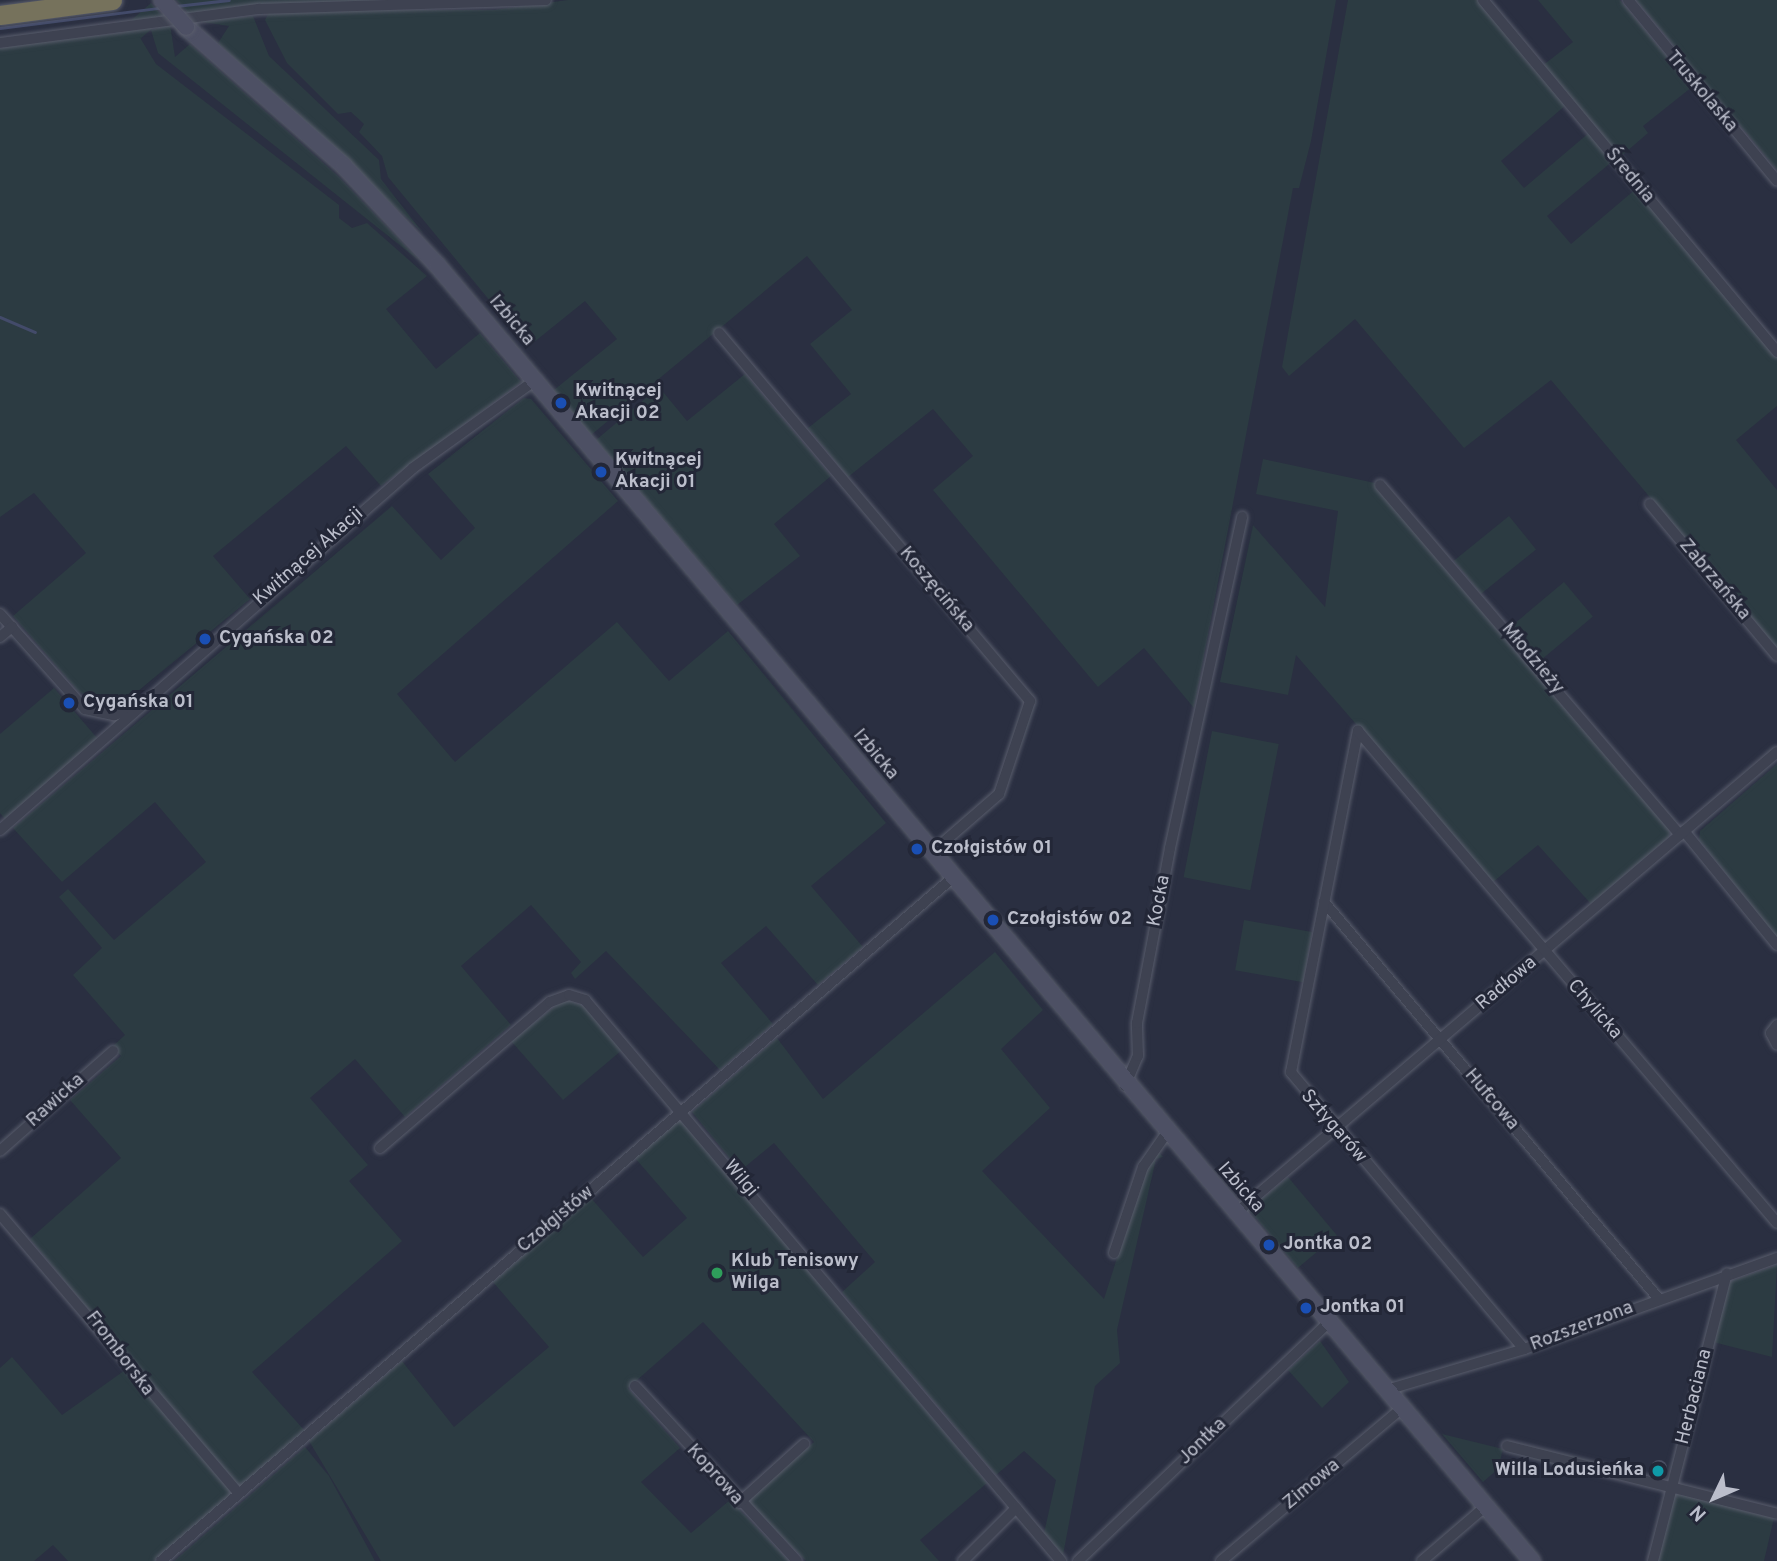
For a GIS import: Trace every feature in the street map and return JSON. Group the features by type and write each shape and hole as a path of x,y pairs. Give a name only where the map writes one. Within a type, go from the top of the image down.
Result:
{"highway":[{"path":"0,15 112,0"}],"street":[{"name":"Izbicka","path":"162,0 186,27 391,214 1125,1086 1532,1561"},
{"path":"0,43 272,8 547,0"},
{"name":"Średnia","path":"1483,0 1777,352"},
{"name":"Truskolaska","path":"1628,0 1777,181"},
{"name":"Koszęcińska","path":"719,333 1030,701 999,794 930,854"},
{"name":"Kwitnącej Akacji","path":"0,830 132,710 413,468 534,381"},
{"name":"Młodzieży","path":"1380,485 1777,945"},
{"name":"Zabrzańska","path":"1650,504 1777,656"},
{"name":"Kocka","path":"1125,1086 1138,1056 1137,1023 1242,517"},
{"path":"0,614 85,709 114,715 132,710"},
{"path":"0,637 12,627"},
{"name":"Sztygarów","path":"1358,731 1291,1072 1335,1129 1524,1349"},
{"name":"Chylicka","path":"1358,731 1777,1223"},
{"name":"Radłowa","path":"1235,1214 1777,752"},
{"name":"Czołgistów","path":"161,1561 951,879"},
{"name":"Hufcowa","path":"1324,902 1658,1298"},
{"name":"Wilgi","path":"380,1148 563,995 585,1000 683,1112 1057,1559"},
{"path":"1777,1025 1771,1033 1777,1045"},
{"name":"Rawicka","path":"0,1152 113,1051"},
{"path":"1114,1253 1143,1167 1166,1134"},
{"name":"Fromborska","path":"0,1214 238,1493"},
{"name":"Rozszerzona","path":"1386,1390 1524,1349 1727,1273 1777,1258"},
{"name":"Herbaciana","path":"1653,1561 1727,1273"},
{"name":"Jontka","path":"1078,1561 1328,1323"},
{"name":"Koprowa","path":"635,1386 739,1503 797,1561"},
{"name":"Zimowa","path":"1221,1561 1402,1408"},
{"path":"739,1503 804,1444"},
{"path":"1507,1446 1777,1514"},
{"path":"1422,1561 1486,1506"},
{"path":"963,1561 1016,1508"}],"shaded area":[{"path":"176,0 509,0 190,15"},
{"path":"568,0 1336,0 1311,141 1299,188 1293,188 1194,708 1144,648 1098,687 933,490 973,456 933,409 848,477 808,428 851,394 810,344 852,310 807,256 591,435 554,390 617,339 585,301 528,347 388,177 382,156 359,132 364,124 351,112 338,114 287,63 265,20 269,12 283,10 494,10"},
{"path":"1348,0 1479,0 1567,104 1501,161 1524,188 1590,132 1614,160 1547,216 1571,244 1637,188 1777,355 1777,406 1736,440 1777,490 1777,648 1551,380 1464,448 1355,319 1289,376 1282,367"},
{"path":"1538,0 1620,0 1692,87 1643,126 1648,133 1619,158 1542,66 1573,42"},
{"path":"1636,0 1777,0 1777,170"},
{"path":"151,3 164,18 49,118 36,103"},
{"path":"253,16 269,56 379,160 381,179 423,233 218,43 229,26 196,21"},
{"path":"170,24 175,57 190,44 339,177 421,262 158,53 151,30"},
{"path":"136,31 156,64 339,205 339,218 352,228 367,223 427,276 386,309 436,369 480,333 521,382 381,486 346,446 213,556 250,599 132,696 99,703 78,691 13,616 86,553 34,493 0,517 0,47"},
{"path":"745,374 831,476 774,524 800,556 737,605 596,440 659,387 687,421"},
{"path":"524,398 531,399 618,501 397,694 455,762 617,622 669,681 728,631 886,823 811,886 863,947 818,985 766,926 721,963 773,1024 720,1070 606,951 575,979 571,973 581,962 531,905 461,966 511,1025 405,1117 355,1059 310,1098 368,1165 349,1181 402,1241 252,1372 305,1431 237,1489 30,1239 121,1158 70,1100 121,1056 113,1046 125,1035 73,975 102,948 59,897 68,889 114,940 206,862 155,802 62,882 13,828 392,506 441,560 475,528 428,474"},
{"path":"1263,459 1375,483 1670,828 1669,837 1591,904 1538,845 1493,882 1296,655 1288,695 1220,682 1253,525 1325,607 1338,511 1256,494"},
{"path":"1509,516 1536,549 1481,594 1454,561"},
{"path":"1564,582 1593,616 1539,661 1510,627"},
{"path":"54,688 98,739 5,819 0,813 0,734"},
{"path":"1212,731 1279,744 1250,890 1184,877"},
{"path":"1777,764 1777,938 1699,840 1700,831"},
{"path":"1244,920 1312,932 1303,982 1235,970"},
{"path":"995,952 1043,1010 1001,1049 1050,1108 982,1171 1104,1299 1141,1182 1156,1149 1163,1157 1156,1159 1117,1330 1120,1363 1095,1386 1063,1555 1044,1533 1056,1480 1024,1451 996,1475 842,1292 875,1262 774,1143 740,1171 692,1112 777,1038 823,1099"},
{"path":"564,999 584,1006 622,1050 563,1100 511,1041"},
{"path":"681,1119 987,1483 920,1540 939,1561 806,1561 747,1501 814,1442 703,1322 628,1388 680,1448 641,1482 691,1533 730,1500 789,1561 381,1561 309,1441 402,1361 454,1427 549,1347 493,1282 590,1197 643,1257 687,1218 635,1158"},
{"path":"1288,1177 1337,1235 1298,1268 1249,1210"},
{"path":"1777,1265 1772,1357 1713,1342 1728,1282"},
{"path":"1320,1341 1349,1382 1322,1408 1288,1370"},
{"path":"12,1357 62,1415 128,1368 234,1493 155,1561 68,1561 53,1545 34,1561 0,1561 0,1368"},
{"path":"1442,1434 1503,1449 1498,1469 1483,1482"},
{"path":"305,1447 329,1476 375,1561 174,1561"},
{"path":"1673,1493 1774,1518 1764,1561 1655,1561"}],"building":[{"name":"Willa Lodusieńka","path":"1656,1460 1662,1460 1667,1468 1665,1474 1656,1476 1651,1471 1651,1465"}],"waterway":[{"path":"176,6 229,0"},
{"path":"0,28 159,8"},
{"path":"0,317 35,332"}],"place":[{"name":"Kwitnącej Akacji 02","path":"561,403"},
{"name":"Kwitnącej Akacji 01","path":"601,472"},
{"name":"Cygańska 02","path":"205,639"},
{"name":"Cygańska 01","path":"69,703"},
{"name":"Czołgistów 01","path":"917,849"},
{"name":"Czołgistów 02","path":"993,920"},
{"name":"Jontka 02","path":"1269,1245"},
{"name":"Klub Tenisowy Wilga","path":"717,1273"},
{"name":"Jontka 01","path":"1306,1308"},
{"name":"Willa Lodusieńka","path":"1658,1471"}]}
